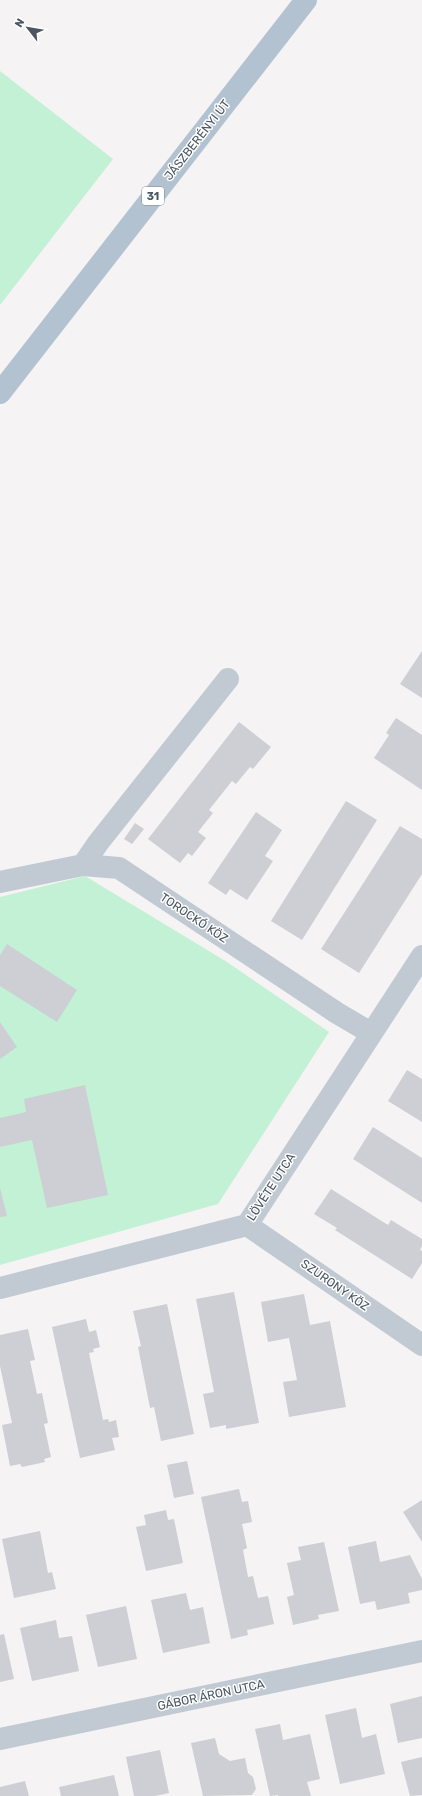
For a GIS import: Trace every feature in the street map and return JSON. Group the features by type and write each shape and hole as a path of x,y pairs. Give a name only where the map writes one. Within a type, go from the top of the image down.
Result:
{"main road":[{"name":"JÁSZBERÉNYI ÚT","path":"0,393 306,0"}],"street":[{"path":"83,865 98,843 228,679"},
{"name":"TOROCKÓ KÖZ","path":"0,882 83,865 119,868 337,1013 371,1033"},
{"name":"LÖVÉTE UTCA","path":"0,1288 247,1225 422,956"},
{"name":"SZURONY KÖZ","path":"247,1225 422,1345"},
{"name":"GÁBOR ÁRON UTCA","path":"0,1739 422,1651"}],"green space":[{"path":"0,71 113,159 0,305"},
{"path":"85,876 227,962 329,1032 218,1204 0,1265 0,897"}],"building":[{"path":"422,651 422,698 400,684"},
{"path":"396,718 422,735 422,790 374,758 389,735 386,733"},
{"path":"239,722 271,747 253,769 250,767 236,784 232,781 209,810 213,813 198,832 206,838 192,856 188,853 180,863 148,839"},
{"path":"346,801 377,820 302,940 271,921"},
{"path":"256,812 282,830 265,856 273,861 247,900 230,889 226,895 208,883"},
{"path":"135,823 144,829 132,844 124,839"},
{"path":"400,826 422,839 422,874 359,973 321,949"},
{"path":"7,944 77,990 57,1022 0,986 0,955"},
{"path":"0,1022 17,1047 0,1059"},
{"path":"407,1070 422,1079 422,1122 388,1101"},
{"path":"85,1085 108,1195 47,1208 32,1140 0,1147 0,1118 26,1112 24,1099"},
{"path":"373,1127 422,1158 422,1203 353,1159"},
{"path":"0,1188 7,1216 0,1217"},
{"path":"331,1189 388,1225 391,1220 422,1239 422,1246 420,1250 422,1251 422,1263 412,1279 335,1230 337,1228 314,1214"},
{"path":"234,1292 259,1423 226,1429 226,1425 210,1428 203,1394 214,1392 196,1299"},
{"path":"304,1294 310,1325 330,1321 346,1407 289,1417 283,1382 297,1380 289,1338 268,1342 261,1302"},
{"path":"167,1304 194,1434 161,1441 154,1407 150,1408 138,1347 141,1346 133,1311"},
{"path":"86,1319 89,1332 96,1330 100,1347 93,1349 94,1352 89,1353 103,1420 108,1419 109,1422 116,1420 119,1437 112,1438 115,1450 80,1458 52,1327"},
{"path":"28,1329 35,1360 30,1361 37,1394 42,1393 48,1423 44,1424 51,1457 44,1459 45,1462 22,1467 20,1464 10,1466 2,1425 12,1423 0,1366 0,1335"},
{"path":"187,1461 194,1494 174,1498 167,1465"},
{"path":"239,1489 242,1502 248,1501 252,1522 242,1524 247,1548 243,1550 248,1577 253,1576 258,1598 268,1596 274,1624 247,1630 248,1635 231,1639 201,1497"},
{"path":"422,1500 422,1542 403,1512"},
{"path":"166,1510 168,1520 174,1519 183,1563 146,1571 136,1527 146,1525 144,1515"},
{"path":"40,1531 48,1573 52,1572 56,1589 14,1598 2,1539"},
{"path":"376,1541 380,1562 410,1555 422,1579 422,1590 408,1593 410,1603 377,1610 375,1601 360,1604 348,1547"},
{"path":"324,1542 339,1611 318,1615 319,1619 293,1625 287,1597 294,1595 287,1563 301,1560 298,1547"},
{"path":"186,1593 190,1610 203,1607 210,1643 163,1653 151,1600"},
{"path":"126,1606 137,1659 98,1667 86,1615"},
{"path":"56,1620 59,1638 72,1636 79,1671 32,1681 20,1628"},
{"path":"4,1634 14,1679 0,1682 0,1635"},
{"path":"422,1696 422,1738 398,1743 390,1704"},
{"path":"356,1708 362,1738 376,1734 385,1774 340,1784 325,1715"},
{"path":"280,1724 283,1740 310,1734 320,1779 307,1782 311,1796 270,1796 255,1729"},
{"path":"215,1738 219,1754 230,1761 245,1758 248,1773 253,1777 256,1789 252,1795 203,1796 191,1743"},
{"path":"160,1750 169,1793 155,1796 134,1796 126,1757"},
{"path":"422,1757 422,1795 410,1796 401,1762"},
{"path":"114,1775 119,1796 61,1796 59,1787"},
{"path":"25,1781 29,1796 0,1796 0,1787"}]}
